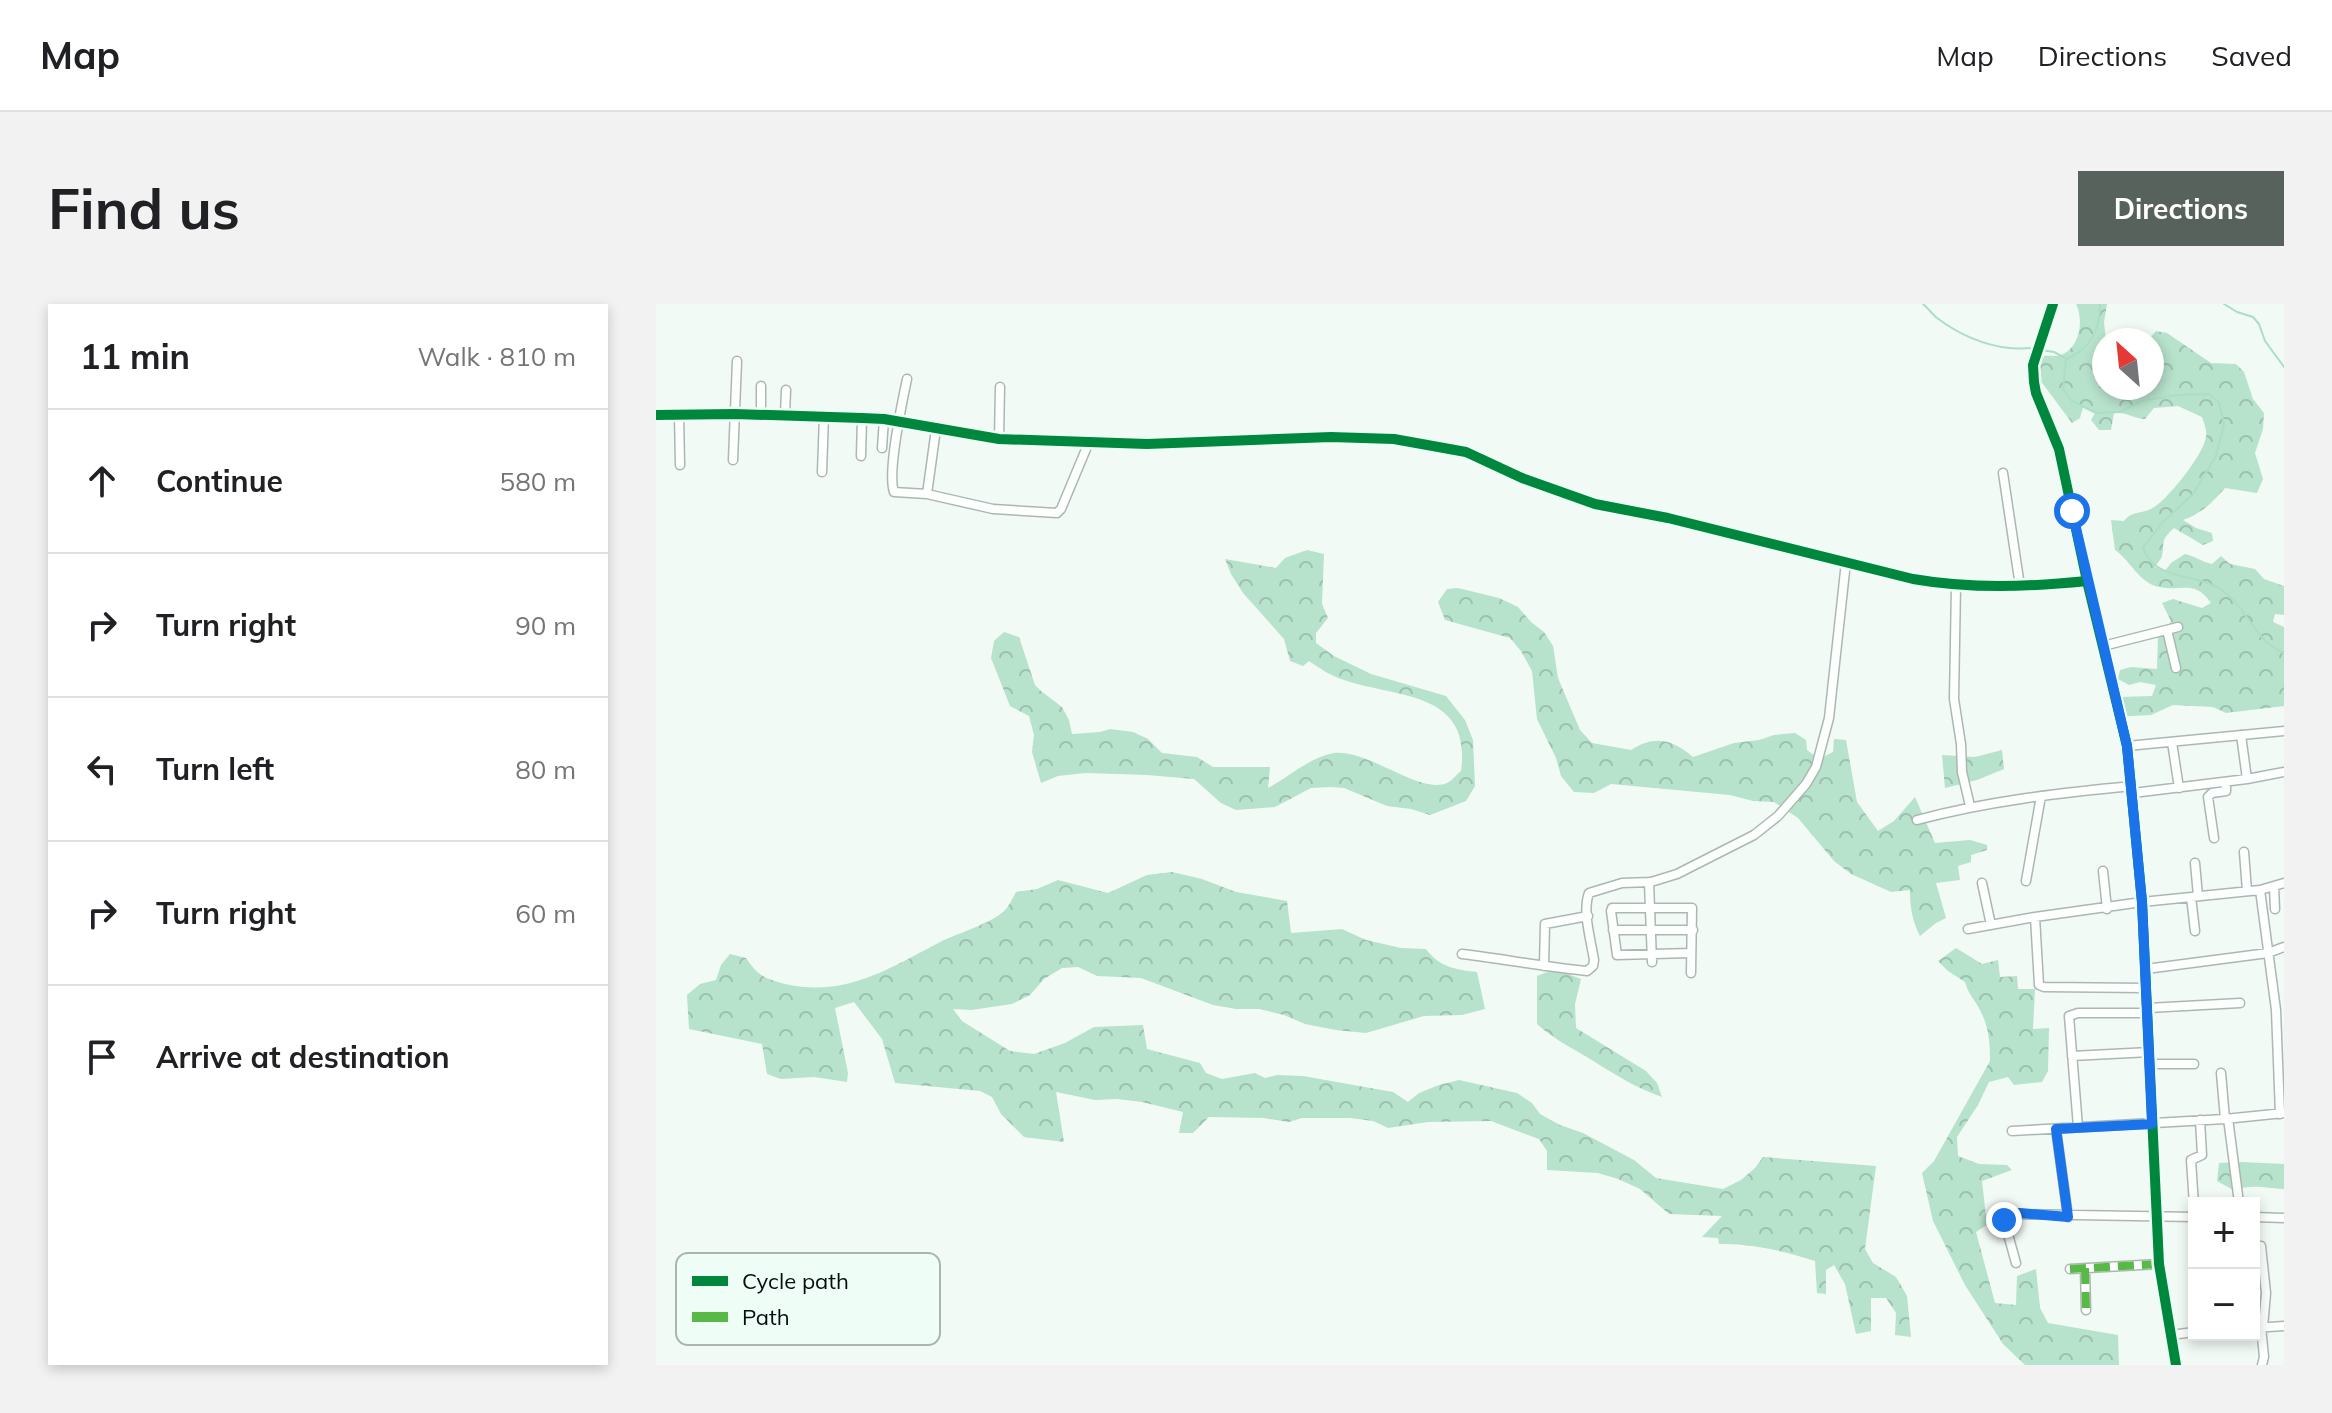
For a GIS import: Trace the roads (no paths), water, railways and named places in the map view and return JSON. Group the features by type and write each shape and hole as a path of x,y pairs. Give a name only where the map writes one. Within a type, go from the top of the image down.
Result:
{"street":[{"path":"2053,304 2033,365 2036,393 2059,449 2127,746 2149,1010 2159,1264 2176,1365"},
{"path":"733,460 737,361"},
{"path":"907,379 898,423 892,491 927,494 993,509 1057,513 1089,442"},
{"path":"761,386 761,415"},
{"path":"999,439 1000,387"},
{"path":"785,415 786,390"},
{"path":"679,414 680,465"},
{"path":"656,415 884,419 999,439 1147,444 1331,437 1394,439 1466,452 1556,491 1595,504 1668,518 1913,579 1956,585 2020,586 2087,581"},
{"path":"822,472 824,416"},
{"path":"861,456 862,418"},
{"path":"882,448 884,419"},
{"path":"927,494 936,429"},
{"path":"2003,473 2020,586"},
{"path":"1462,954 1587,971 1594,960 1588,916 1589,893 1622,883 1663,880 1754,835 1778,816 1806,784 1816,767 1829,718 1846,562"},
{"path":"1956,585 1954,699 1962,772 1970,806"},
{"path":"2103,646 2178,627"},
{"path":"2167,630 2176,668"},
{"path":"2127,746 2284,731"},
{"path":"2241,735 2247,779"},
{"path":"2172,742 2179,788"},
{"path":"1917,820 1970,806 2041,796 2179,788 2284,772"},
{"path":"2214,838 2208,797 2212,793 2226,791 2226,782"},
{"path":"2026,881 2041,796"},
{"path":"2244,852 2247,891"},
{"path":"2195,863 2195,931"},
{"path":"2103,871 2107,909"},
{"path":"1649,882 1652,957"},
{"path":"1982,883 1991,925"},
{"path":"1968,929 2142,902 2260,890 2284,883"},
{"path":"2274,887 2275,909"},
{"path":"2012,1131 2282,1114 2280,1010 2268,953 2260,890"},
{"path":"1690,953 1652,957 1617,955 1612,908 1692,908 1691,973"},
{"path":"1544,966 1545,924 1588,916"},
{"path":"2035,917 2039,985 2147,988"},
{"path":"1613,930 1693,930"},
{"path":"2146,969 2268,953 2284,947"},
{"path":"2078,1127 2068,1021 2072,1013 2240,1003"},
{"path":"2072,1056 2150,1052"},
{"path":"2150,1064 2194,1064"},
{"path":"2221,1073 2238,1197"},
{"path":"2193,1197 2191,1160 2202,1155 2200,1120"},
{"path":"2056,1129 2068,1217"},
{"path":"2016,1263 2007,1236 2005,1216 2020,1213 2068,1217 2188,1217"},
{"path":"2260,1217 2284,1218"},
{"path":"2260,1322 2266,1293 2261,1246"},
{"path":"2070,1269 2159,1264"},
{"path":"2085,1268 2086,1310"},
{"path":"2260,1327 2284,1326"},
{"path":"2171,1335 2188,1333"},
{"path":"2260,1333 2264,1357 2262,1365"}],"waterway":[{"path":"1923,304 1935,316 1971,338 1999,346 2035,348"},
{"path":"2067,359 2088,344 2096,330 2100,304"},
{"path":"2224,304 2253,317 2265,341 2284,367"},
{"path":"2041,350 2065,358"},
{"path":"2066,359 2063,389 2072,401 2096,413 2120,412 2142,401 2177,395 2209,394 2219,402 2224,424 2216,456 2193,494 2162,523 2143,548 2149,559 2167,572 2202,581 2223,591 2266,641 2284,653"}]}
